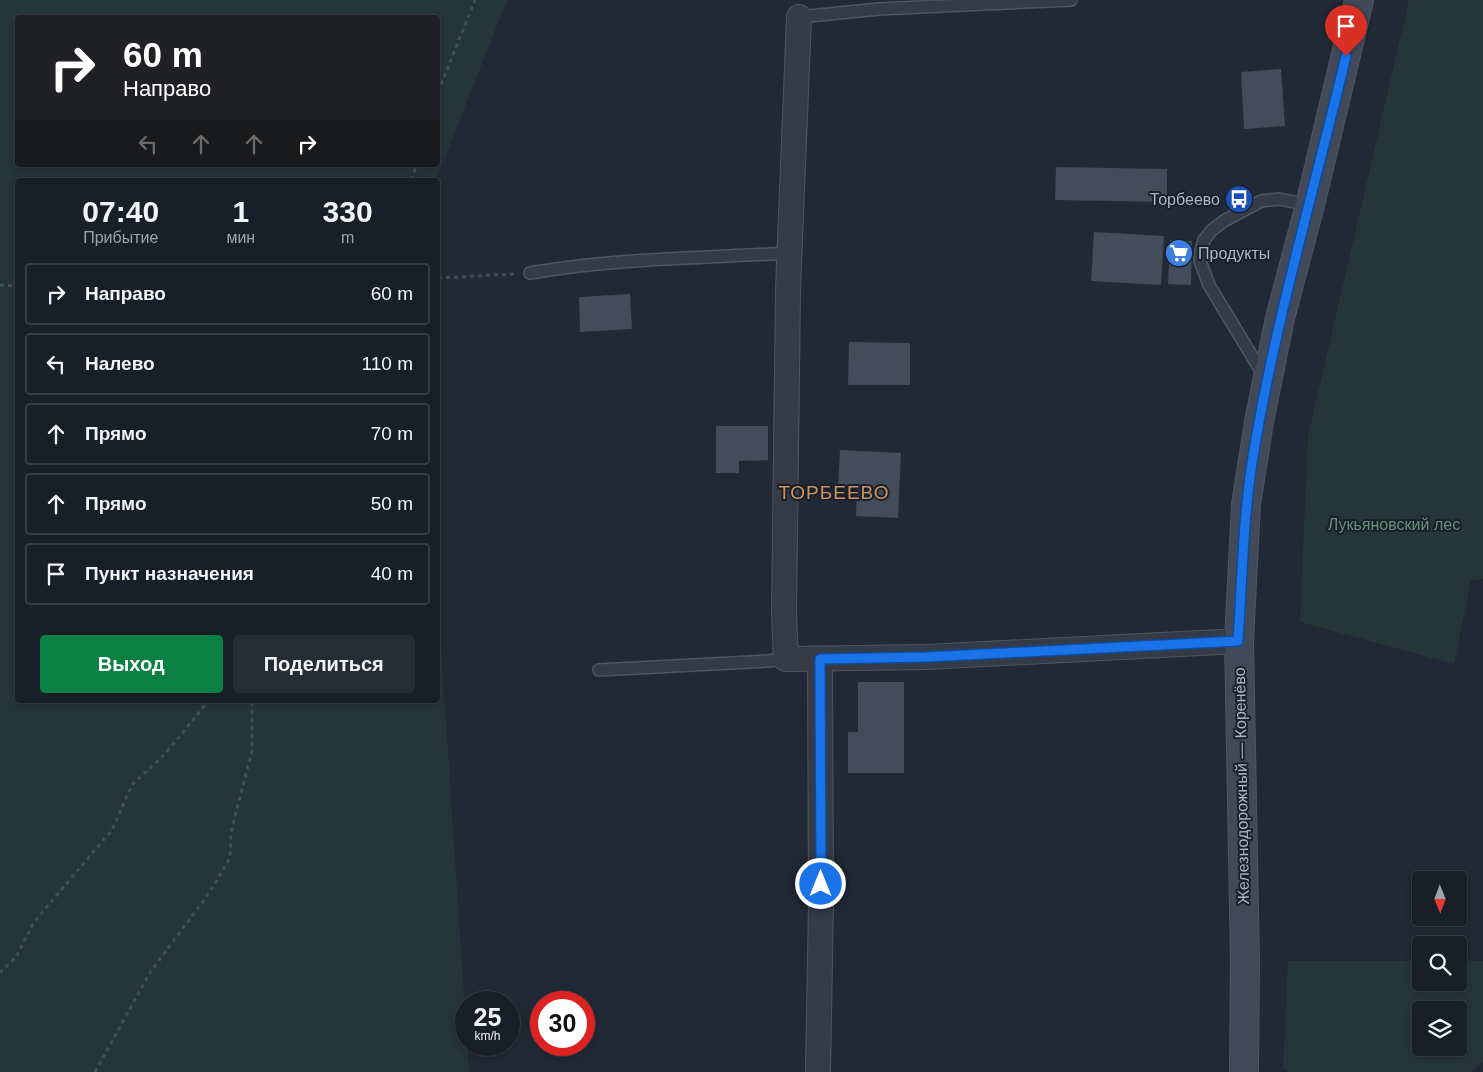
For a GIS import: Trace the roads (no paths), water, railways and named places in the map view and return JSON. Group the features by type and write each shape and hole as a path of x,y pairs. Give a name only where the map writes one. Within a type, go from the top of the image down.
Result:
{"main road":[{"path":"1310,205 1359,0"},
{"name":"Железнодорожный — Коренёво","path":"1244,1072 1245,963 1238,641 1246,504 1280,318 1310,205"}],"street":[{"path":"799,17 789,253 784,614 786,659 926,657 1238,641"},
{"path":"818,1072 821,902 820,659"}],"lane":[{"path":"799,17 879,9 1070,0"},
{"path":"1267,382 1209,285 1200,261 1201,250 1204,240 1212,230 1224,221 1261,201 1279,199 1310,205"},
{"path":"530,273 600,263 789,253"},
{"path":"599,670 786,659"}],"place":[{"name":"Торбеево","path":"1239,199"},
{"name":"Продукты","path":"1179,253"}],"district":[{"name":"ТОРБЕЕВО","path":"834,492"}],"park label":[{"name":"Лукьяновский лес","path":"1394,524"}]}
